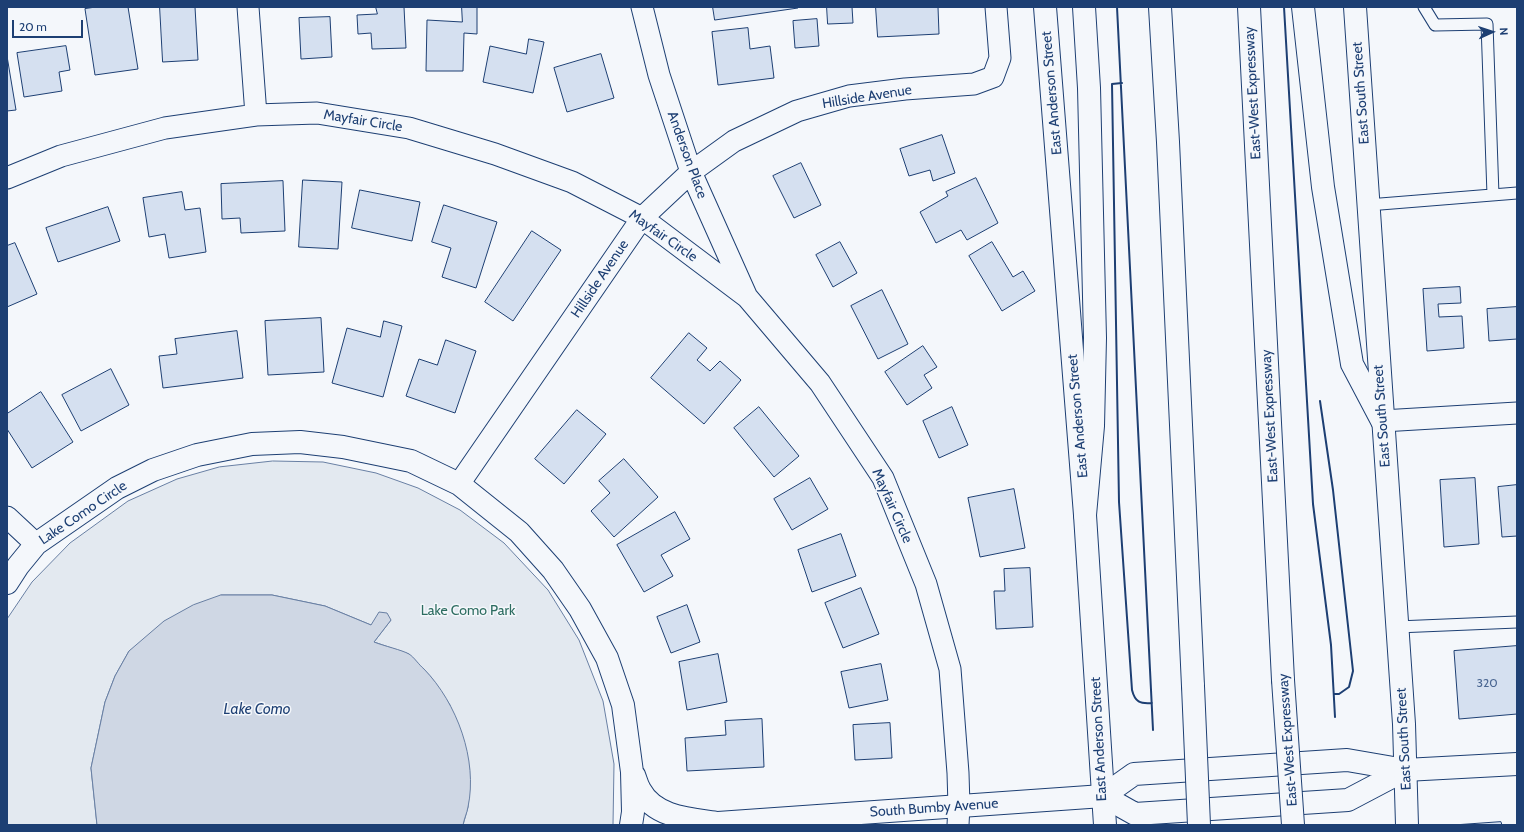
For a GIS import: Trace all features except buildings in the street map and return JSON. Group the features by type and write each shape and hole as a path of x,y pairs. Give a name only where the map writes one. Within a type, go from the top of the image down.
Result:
{"main road":[{"name":"East Anderson Street","path":"1045,7 1085,515 1104,825"},
{"path":"1084,7 1090,88 1095,338 1093,426 1085,515"},
{"path":"1160,7 1169,149 1199,825"},
{"name":"East-West Expressway","path":"1248,7 1283,680 1293,825"},
{"path":"1303,7 1323,187 1352,364 1382,421"},
{"name":"East South Street","path":"1355,7 1397,627 1406,770 1407,825"},
{"name":"Lake Como Circle","path":"7,583 18,566 36,544 117,488 153,470 197,455 252,444 300,442 343,446 411,461 460,484 519,532 553,570 580,609 607,658 623,705 632,772 631,825"},
{"path":"1406,770 1348,800 1135,814 1102,796 1134,774 1347,760 1406,770 1517,764"},
{"name":"South Bumby Avenue","path":"632,772 640,791 651,804 673,816 714,824 958,816 1102,796"}],"street":[{"path":"248,7 256,115"},
{"name":"Anderson Place","path":"642,7 659,75 691,172 747,297"},
{"name":"Hillside Avenue","path":"460,484 642,218 691,172 734,141 797,111 849,96 905,89 974,84 993,77 1000,58 996,7"},
{"name":"Mayfair Circle","path":"7,178 61,156 164,128 256,115 317,114 409,128 495,154 572,182 642,218 747,297 820,383 883,478 926,584 950,669 958,766 958,816"},
{"path":"1382,421 1517,413"},
{"path":"7,517 36,544"}],"lane":[{"path":"1424,7 1435,25 1487,24 1493,195"},
{"path":"1368,205 1517,193"},
{"path":"1397,627 1517,622"}],"green space":[{"name":"Lake Como Park","path":"273,461 323,462 376,473 418,488 460,510 504,543 548,590 579,640 603,701 614,764 613,825 463,825 468,807 469,768 450,705 431,677 409,654 374,642 391,620 371,625 325,606 272,595 221,595 129,651 115,676 105,702 91,768 97,825 7,825 7,619 32,582 70,543 128,501 177,479 219,467"}],"water":[{"name":"Lake Como","path":"221,595 272,595 325,606 371,625 379,612 387,613 391,620 374,642 406,652 413,657 436,683 446,698 462,733 470,770 468,807 463,825 97,825 91,768 105,702 115,676 129,651 164,621 193,605"}],"wall":[{"path":"1117,7 1153,730"},
{"path":"1284,7 1313,504 1331,645 1335,717"},
{"path":"1122,83 1112,84 1119,502 1132,690 1136,700 1144,703 1152,703"},
{"path":"1320,401 1333,490 1353,671 1349,687 1339,694 1334,694"}]}
